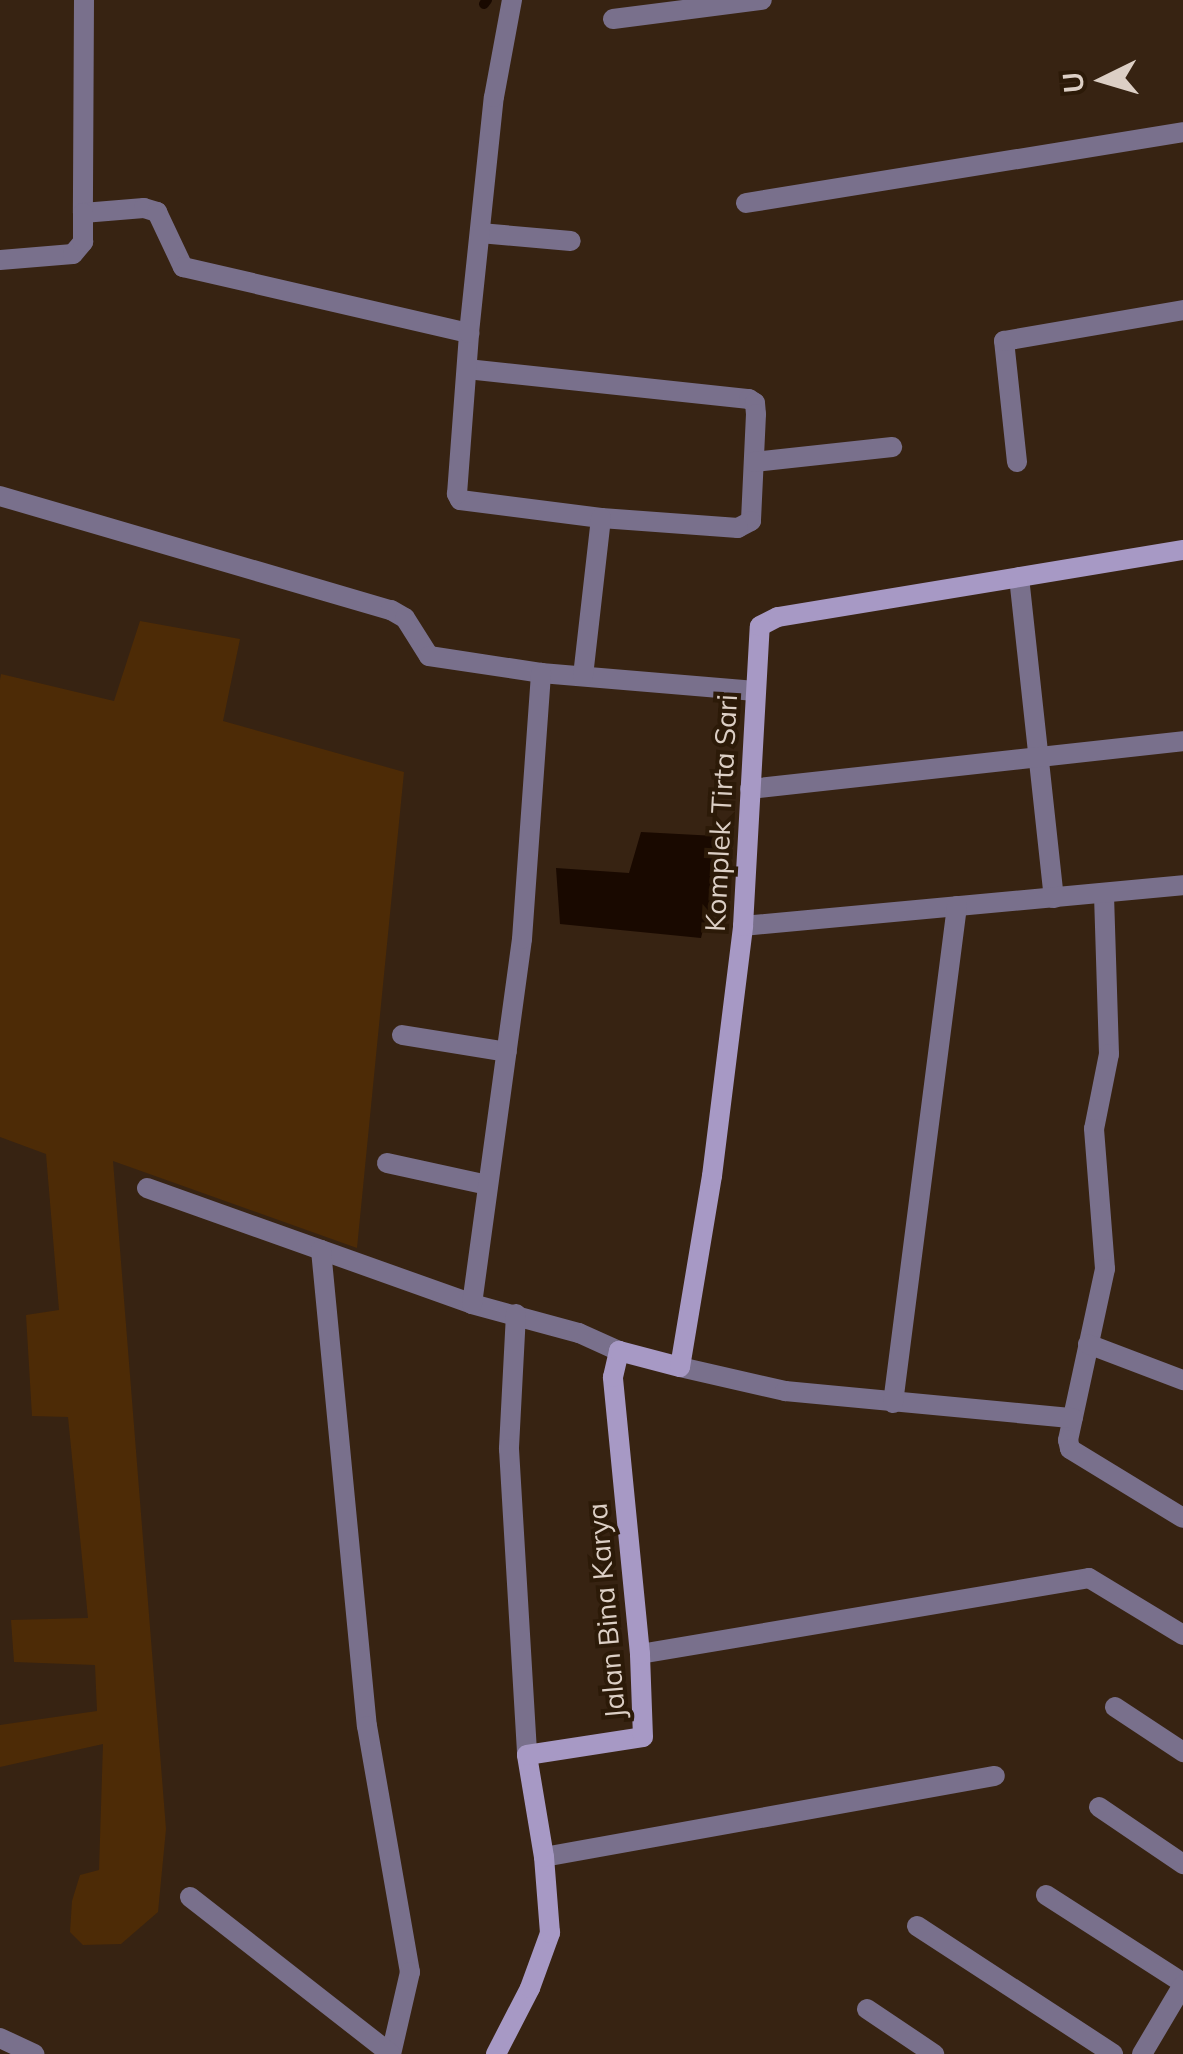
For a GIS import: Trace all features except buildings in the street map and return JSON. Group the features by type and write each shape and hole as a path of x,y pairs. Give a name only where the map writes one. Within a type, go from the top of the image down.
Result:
{"street":[{"path":"0,260 73,254 83,242 84,0"},
{"path":"467,370 749,398 755,403 756,414 751,521 738,528 600,518 460,500 456,484 469,333 494,97 512,0"},
{"path":"613,19 762,0"},
{"path":"746,203 1183,132"},
{"path":"83,213 144,208 157,212 183,267 469,333"},
{"path":"480,233 571,241"},
{"path":"1017,462 1004,340 1183,310"},
{"path":"754,462 892,446"},
{"path":"0,496 391,610 405,618 429,656 541,673 755,691"},
{"path":"583,676 600,518"},
{"name":"Komplek Tirta Sari","path":"680,1368 712,1176 743,926 760,626 768,621 1183,550"},
{"path":"1018,577 1054,898"},
{"path":"472,1304 522,939 541,673"},
{"path":"750,789 1183,741"},
{"path":"743,926 1183,885"},
{"path":"1104,894 1109,1054 1094,1129 1105,1269 1070,1449 1183,1518"},
{"path":"893,1402 957,906"},
{"path":"402,1035 507,1052"},
{"path":"387,1163 488,1185"},
{"path":"147,1188 472,1304 516,1314 680,1368 785,1390 1073,1418"},
{"path":"190,1896 391,2054 410,1972 367,1726 321,1250"},
{"path":"496,2054 548,1944 544,1857 527,1755 509,1449 516,1314"},
{"path":"1088,1344 1183,1380"},
{"name":"Jalan Bina Karya","path":"527,1755 643,1737 640,1654 612,1398 619,1351"},
{"path":"640,1654 1089,1578 1183,1635"},
{"path":"1115,1708 1183,1752"},
{"path":"544,1857 996,1776"},
{"path":"1099,1807 1183,1864"},
{"path":"1046,1895 1183,1984 1142,2054"},
{"path":"917,1926 1113,2054"},
{"path":"867,2009 934,2054"},
{"path":"0,2038 35,2054"}],"shaded area":[{"path":"140,621 240,639 223,721 404,772 357,1248 113,1161 166,1829 158,1912 121,1944 83,1945 70,1932 72,1901 80,1875 99,1870 103,1744 0,1767 0,1725 97,1711 95,1665 14,1662 11,1620 88,1618 68,1417 32,1416 26,1315 59,1310 46,1154 0,1137 0,680 1,674 114,701"},
{"path":"641,832 716,836 713,888 701,938 560,924 556,868 629,873"}],"waterway":[{"path":"484,4 487,0"}]}
